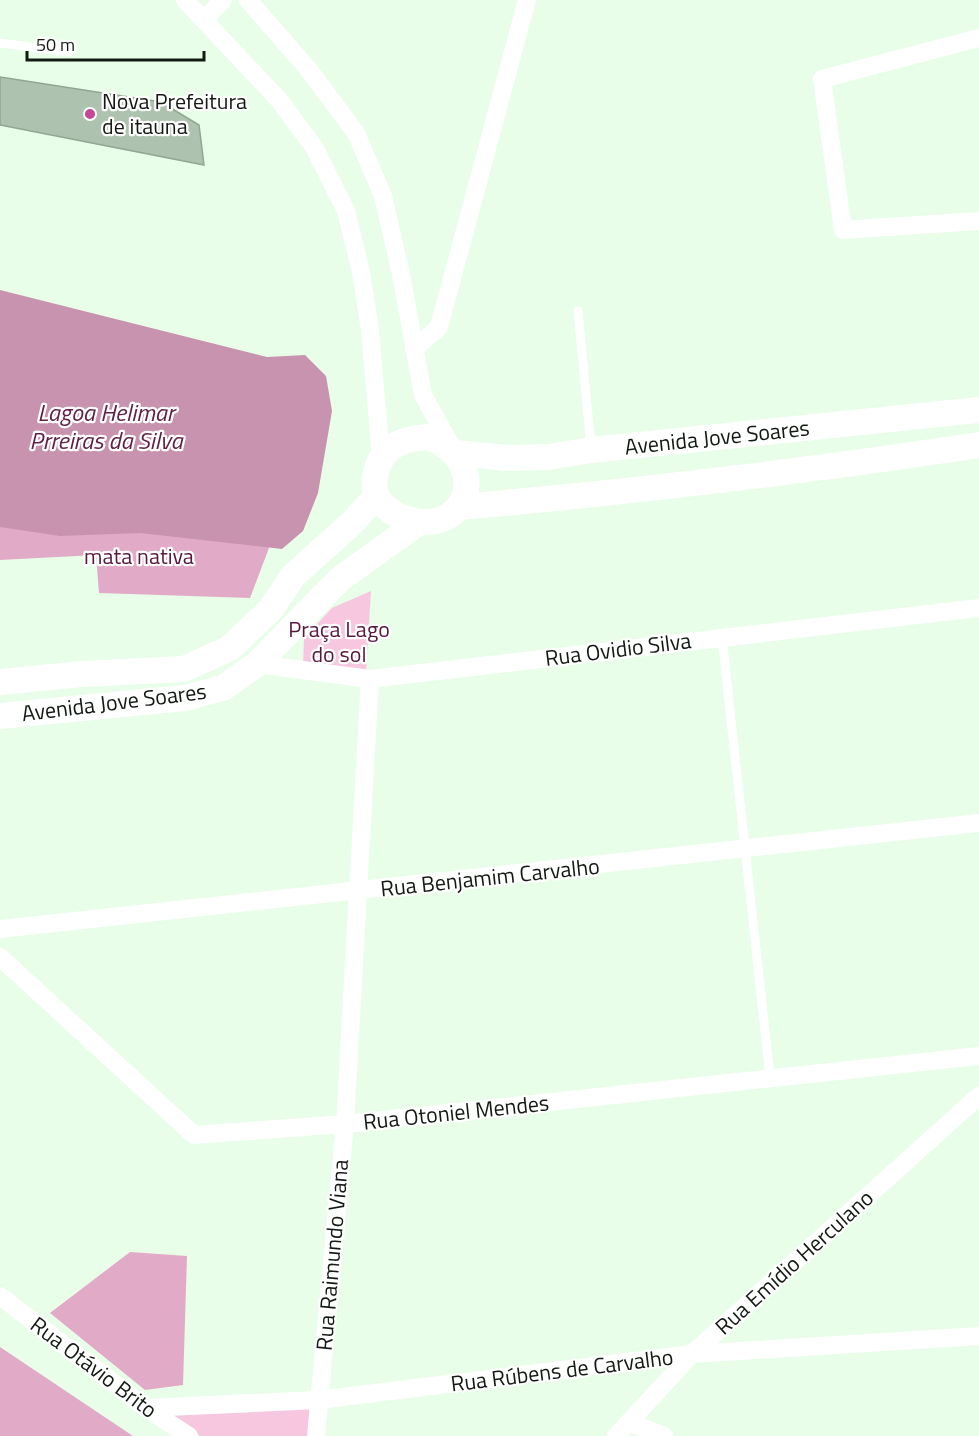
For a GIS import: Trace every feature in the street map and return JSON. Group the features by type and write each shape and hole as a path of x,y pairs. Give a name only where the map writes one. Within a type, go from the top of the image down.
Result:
{"main road":[{"name":"Avenida Jove Soares","path":"381,457 398,443 413,438 428,437 443,443 456,453 508,458 549,457 591,450 979,410"},
{"name":"Avenida Jove Soares","path":"0,716 185,698 222,688 257,664 340,579 418,523 441,520 451,516 460,507 870,461 979,445"},
{"path":"456,453 463,465 466,479 465,494 460,507"},
{"path":"381,457 374,481 376,496 394,514 418,523"},
{"name":"Avenida Jove Soares","path":"0,682 82,674 184,669 230,648 271,609 293,576 354,521 376,496"}],"street":[{"path":"186,0 279,100 314,147 346,211 361,272 370,330 381,457"},
{"path":"204,20 223,0"},
{"path":"248,0 309,70 356,133 383,196 401,274 423,395 435,420 456,453"},
{"path":"414,349 439,327 527,0"},
{"path":"979,38 822,79 843,230 979,221"},
{"name":"Rua Ovidio Silva","path":"257,664 370,679 979,608"},
{"name":"Rua Raimundo Viana","path":"316,1436 345,1124 370,679"},
{"name":"Rua Benjamim Carvalho","path":"0,929 979,823"},
{"name":"Rua Otoniel Mendes","path":"0,957 194,1135 345,1124 979,1056"},
{"name":"Rua Emídio Herculano","path":"616,1436 692,1354 979,1096"},
{"name":"Rua Otávio Brito","path":"0,1296 146,1408 189,1436"},
{"name":"Rua Rúbens de Carvalho","path":"146,1408 318,1400 692,1354 979,1336"},
{"path":"630,1423 663,1436"}],"lane":[{"path":"0,43 69,52"},
{"path":"578,310 591,450"},
{"path":"722,637 770,1077"}],"green space":[{"name":"mata nativa","path":"0,490 272,540 250,598 99,593 96,555 0,560"},
{"name":"Praça Lago do sol","path":"371,591 366,673 303,668 304,638 332,608"},
{"path":"130,1252 187,1256 183,1385 145,1390 50,1313"},
{"path":"0,1347 133,1436 0,1436"},
{"path":"313,1405 311,1436 200,1436 164,1412"}],"water":[{"name":"Lagoa Helimar Prreiras da Silva","path":"0,290 267,357 305,355 326,376 332,411 318,493 303,531 282,549 140,533 60,536 0,527"}],"building":[{"name":"Nova Prefeitura de itauna","path":"0,77 161,102 199,125 204,165 0,125"}],"place":[{"name":"Nova Prefeitura de itauna","path":"90,114"}]}
